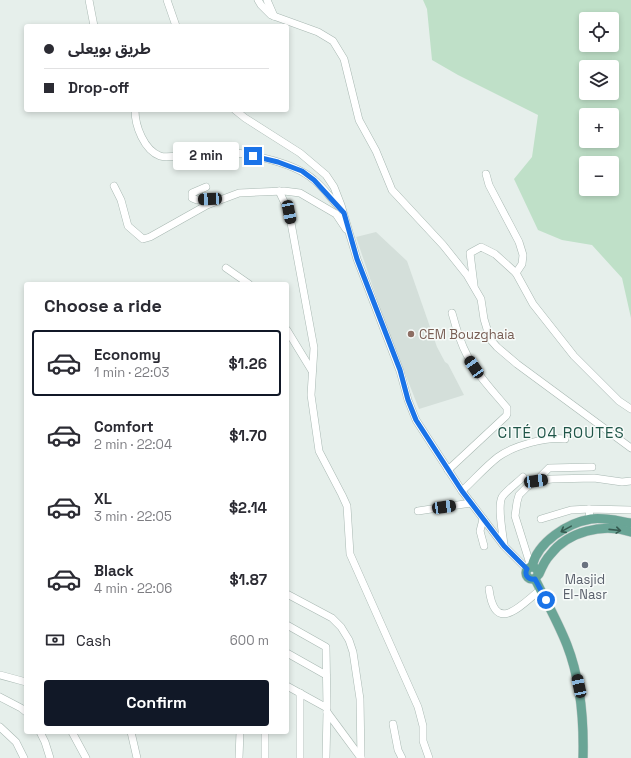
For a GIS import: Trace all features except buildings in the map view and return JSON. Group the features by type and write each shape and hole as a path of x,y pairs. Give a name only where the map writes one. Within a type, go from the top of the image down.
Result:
{"main road":[{"path":"583,758 581,699 576,672 563,634 540,590 536,568 530,567 538,552 550,540 567,527 590,519 615,520 631,523"},
{"path":"537,576 553,551 567,539 576,535 604,528 631,532"}],"street":[{"path":"89,0 94,24"},
{"path":"167,0 175,24"},
{"path":"258,0 271,15 318,32 333,40 344,59 359,120 376,151 392,190 443,245 474,288 481,299 484,319 490,339 517,364 631,448"},
{"path":"266,0 274,16"},
{"path":"134,112 139,132 150,148 160,156 171,158 187,154 223,151 278,162 302,171 314,180 344,213"},
{"path":"238,112 245,118 300,153 326,175 334,187 344,213 357,259 400,370 408,400 416,420 462,491 491,530 504,546 530,567"},
{"path":"486,174 489,184 519,242 522,255 522,264 516,273"},
{"path":"114,186 121,200 128,226 143,239 150,237 207,205 239,193 279,191 300,193 336,214 350,236"},
{"path":"206,187 192,193 192,198 197,200 224,199"},
{"path":"279,191 289,212 314,348 311,395 319,451 347,506 350,554 418,707 423,726 422,742 429,758"},
{"path":"474,288 470,253 481,247 495,254 516,273 533,304 574,356 619,401 631,409"},
{"path":"226,268 246,282"},
{"path":"448,470 506,416 508,411 467,356 452,313"},
{"path":"289,333 312,371"},
{"path":"462,491 494,461 504,454 545,439 565,439"},
{"path":"530,567 515,516 515,509 519,496 549,468 592,467"},
{"path":"504,546 500,504 503,496 523,477"},
{"path":"536,481 594,478 622,482 631,481"},
{"path":"418,510 471,503"},
{"path":"589,509 590,519"},
{"path":"541,519 571,510 631,510"},
{"path":"483,519 480,531 484,546"},
{"path":"491,530 501,522"},
{"path":"489,589 492,606 497,611 504,614 511,613 540,590"},
{"path":"289,595 332,618 341,627 349,640 360,699 361,758"},
{"path":"289,626 326,647 326,758"},
{"path":"289,654 326,675"},
{"path":"0,675 24,681"},
{"path":"289,687 327,710 361,758"},
{"path":"300,693 300,758"},
{"path":"0,697 24,710"},
{"path":"393,724 398,750 402,758"},
{"path":"0,727 16,742 24,758"},
{"path":"41,734 50,758"},
{"path":"73,734 86,758"},
{"path":"131,734 137,758"},
{"path":"240,734 240,758"},
{"path":"265,734 265,758"}],"shaded area":[{"name":"CEM Bouzghaia","path":"376,232 407,261 437,347 445,362 448,364 464,395 419,409 384,320 356,237"}],"green space":[{"path":"423,0 631,0 631,318 622,278 592,245 562,240 538,230 514,179 532,157 538,115 458,75 432,60 427,9"}],"place":[{"name":"CEM Bouzghaia","path":"411,334"},
{"name":"Masjid El-Nasr","path":"585,565"}],"district":[{"name":"CITÉ 04 ROUTES","path":"561,433"}],"route":[{"path":"253,156 278,162 302,171 314,180 344,213 357,259 400,370 408,400 416,420 462,491 504,546 527,569 527,577 535,579 546,600"}]}
